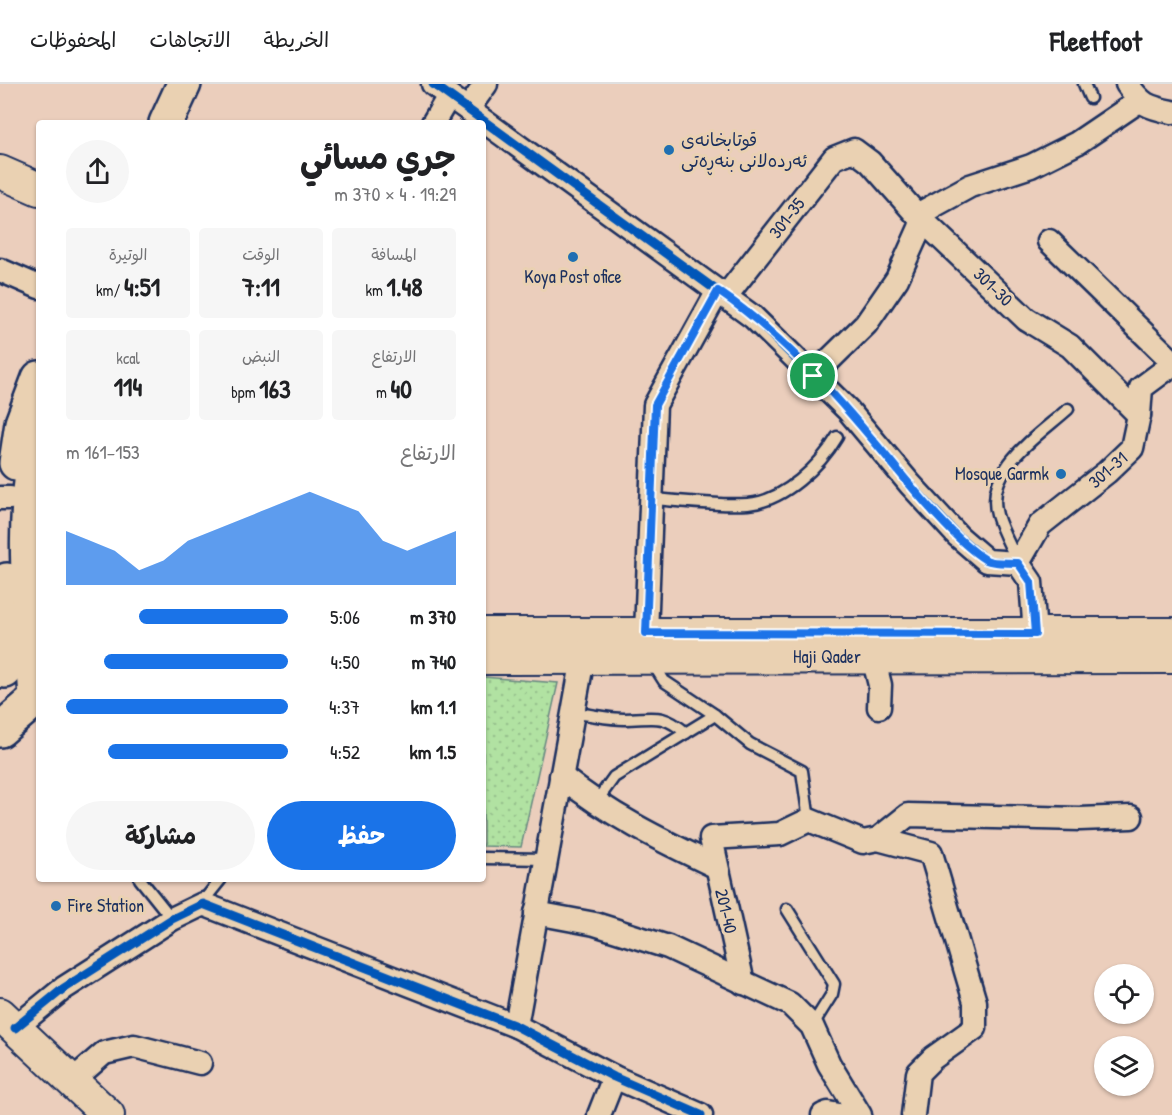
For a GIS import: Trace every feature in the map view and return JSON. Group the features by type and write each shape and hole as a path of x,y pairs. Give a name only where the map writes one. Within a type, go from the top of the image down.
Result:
{"main road":[{"path":"146,120 162,84"},
{"path":"167,120 184,84"},
{"path":"0,172 36,188"},
{"path":"36,386 22,423 13,504 36,682"},
{"path":"36,450 33,462 13,504 36,563"},
{"path":"3,673 29,625"},
{"path":"3,673 29,625"},
{"name":"Haji Qader","path":"486,633 861,657 1172,657"},
{"name":"Haji Qader","path":"486,658 583,658 648,645 1035,634 1172,634"},
{"path":"0,730 36,700"},
{"path":"8,1021 108,1115"}],"street":[{"path":"468,110 486,84"},
{"path":"434,120 441,90 482,120"},
{"path":"813,376 866,324 897,279 920,218 970,186 1031,166 1077,143 1133,92 1149,107 1172,112"},
{"path":"486,123 753,317 848,410 910,484 958,536 987,561 1018,563 1031,582 1035,634"},
{"name":"301-30","path":"854,150 870,162 920,218 1026,319 1070,346 1139,415"},
{"name":"301-35","path":"648,645 655,405 722,294 834,158 854,150"},
{"path":"1049,241 1172,363"},
{"path":"0,270 36,286"},
{"name":"301-31","path":"1018,563 1040,525 1107,472 1132,448 1139,415 1141,388 1172,363"},
{"path":"861,657 874,661 880,686 879,707"},
{"path":"516,1026 583,658"},
{"path":"561,776 595,803 650,836 715,866"},
{"path":"809,820 863,843 878,839 908,815 1131,818"},
{"name":"201-40","path":"743,983 715,866 711,838 780,834 809,820"},
{"path":"878,839 931,853 975,1002 975,1028 933,1058 918,1073 913,1115"},
{"path":"8,1021 172,919 203,904 516,1026 614,1077 702,1115"},
{"path":"536,914 622,932 668,948 790,1004 812,1026 829,1064 860,1115"},
{"path":"72,1081 104,1053 134,1046 200,1063"},
{"path":"598,1115 614,1077"},
{"path":"823,1115 828,1113 839,1115"}],"lane":[{"path":"1084,84 1090,98"},
{"path":"1018,563 996,514 995,488 1009,462 1068,409"},
{"path":"652,499 749,504 767,500 786,489 813,468 828,452 837,437"},
{"path":"648,645 664,681 715,715 750,744 802,771 809,820"},
{"path":"573,714 623,719 654,716 673,722 686,733"},
{"path":"595,803 614,777 715,715"},
{"path":"486,858 546,859"},
{"path":"142,882 172,919"},
{"path":"199,906 219,882"},
{"path":"787,909 834,984 832,994 812,1026"}],"green space":[{"path":"486,677 558,683 521,847 486,846"}],"cycle path":[{"path":"433,84 482,120"},
{"path":"486,123 753,317 848,410 910,484 958,536 987,561 1018,563"},
{"path":"15,1028 64,988 172,919 203,904 516,1026 614,1077 701,1115"}],"place":[{"name":"قوتابخانه‌ی ئه‌رده‌لانی بنه‌ڕه‌تی","path":"669,150"},
{"name":"Koya Post ofice","path":"573,257"},
{"name":"Mosque Garmk","path":"1061,474"},
{"name":"Fire Station","path":"56,906"}],"route":[{"path":"718,291 753,317 813,376 848,410 910,484 958,536 987,561 1018,563 1031,582 1035,634 646,633 655,405 718,291"}]}
